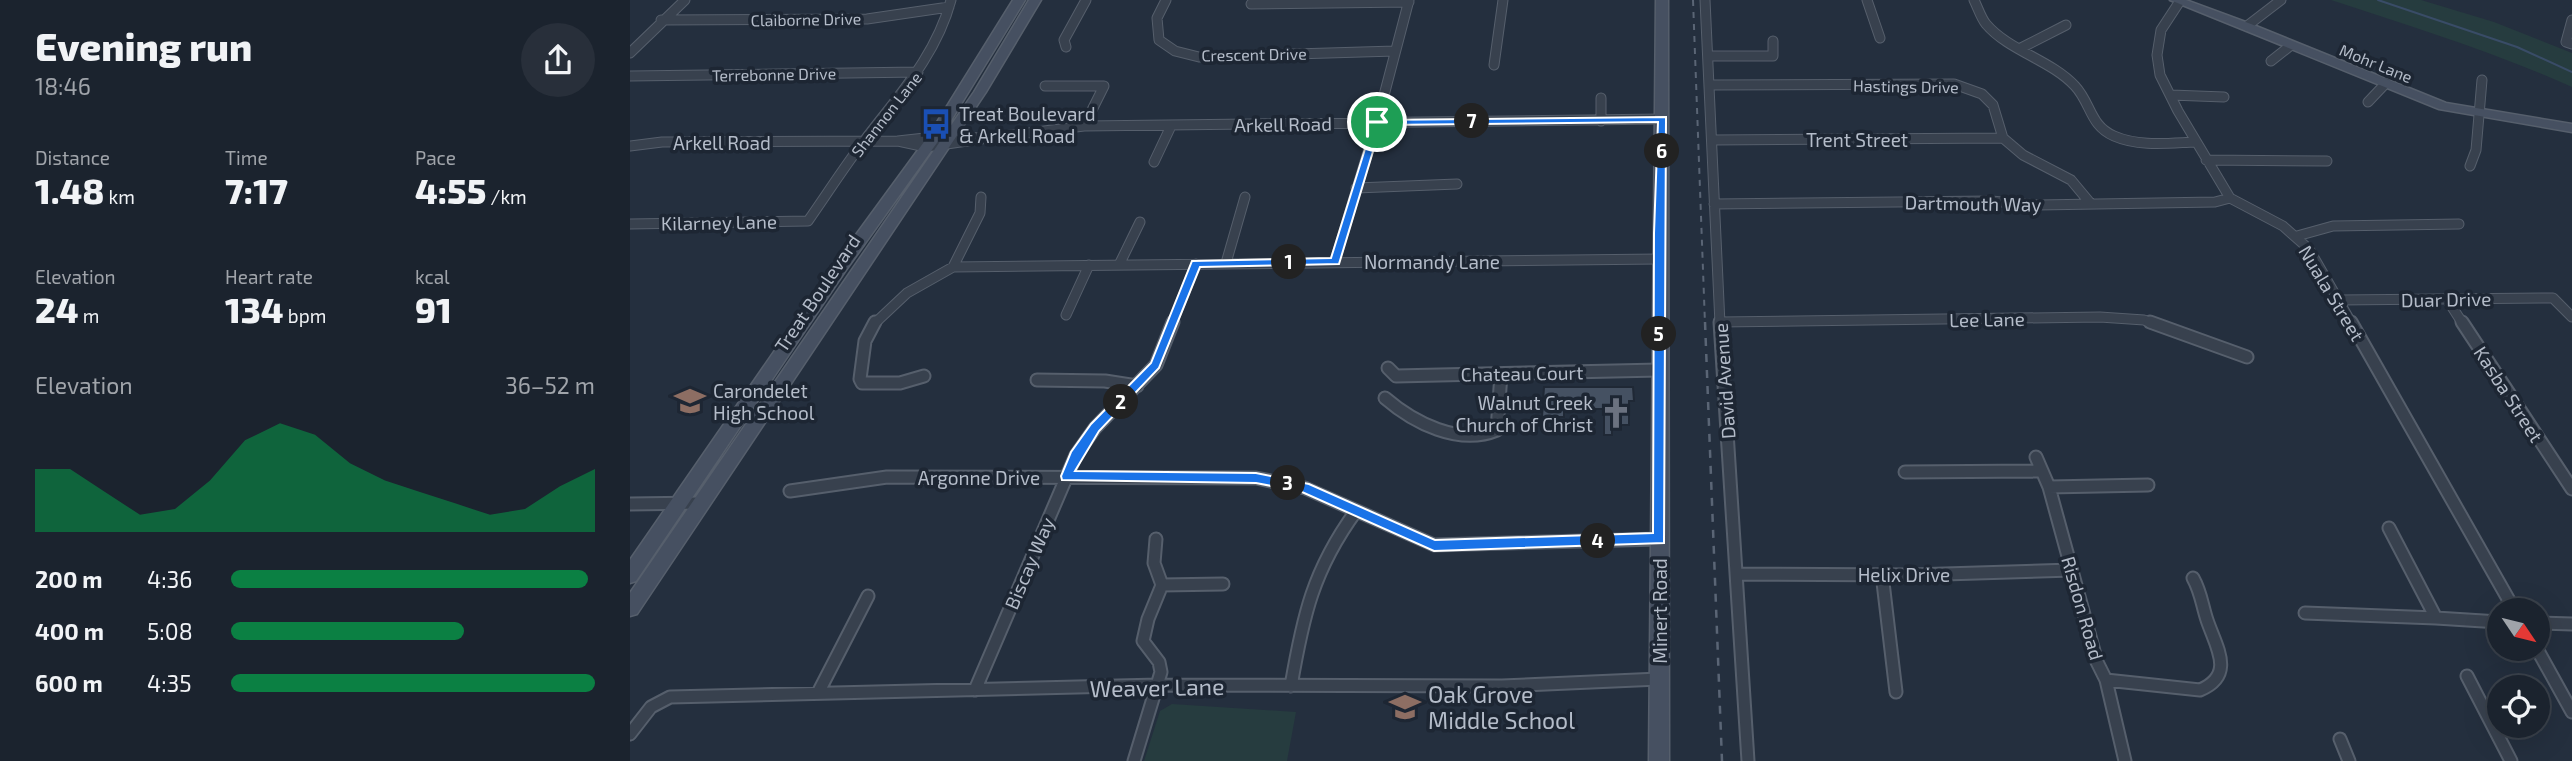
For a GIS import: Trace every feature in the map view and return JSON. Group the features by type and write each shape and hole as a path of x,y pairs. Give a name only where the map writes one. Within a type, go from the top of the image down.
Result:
{"main road":[{"name":"Treat Boulevard","path":"630,575 841,266 939,142 1019,0"},
{"name":"Treat Boulevard","path":"630,608 1035,0"},
{"name":"Minert Road","path":"1659,761 1662,0"},
{"name":"Mohr Lane","path":"2178,1 2247,26 2443,107 2572,128"}],"street":[{"path":"630,53 661,20 685,0"},
{"path":"1066,47 1064,40 1086,0"},
{"name":"Crescent Drive","path":"1166,0 1157,18 1159,40 1175,51 1199,57 1395,51"},
{"path":"1494,65 1503,0"},
{"name":"David Avenue","path":"1705,0 1720,322 1748,761"},
{"path":"1867,0 1880,38"},
{"path":"1974,0 1984,22 2078,89 2092,119 2103,132 2142,142 2195,142"},
{"path":"2247,26 2281,0"},
{"path":"1251,4 1409,1 1377,122 1335,261"},
{"name":"Nuala Street","path":"2178,1 2161,25 2157,65 2195,142 2223,191 2230,198 2297,236 2314,256 2508,598"},
{"name":"Claiborne Drive","path":"661,20 867,19 950,4"},
{"name":"Shannon Lane","path":"808,221 863,141 918,72 937,43 950,4"},
{"path":"2572,20 2566,42 2572,44"},
{"path":"2019,48 2066,25"},
{"path":"1708,56 1773,57 1773,41"},
{"path":"2272,61 2290,46"},
{"name":"Terrebonne Drive","path":"630,76 918,72"},
{"path":"2470,166 2476,150 2482,80"},
{"path":"2368,102 2386,83"},
{"name":"Hastings Drive","path":"1709,85 1954,84 1971,88 1993,105 2003,138"},
{"path":"1045,86 1104,86 1084,127"},
{"path":"2171,95 2224,97"},
{"path":"1601,98 1601,121"},
{"name":"Arkell Road","path":"630,146 662,142 939,142 1084,127 1662,119"},
{"path":"1154,162 1171,126"},
{"path":"2003,138 2022,155 2071,180 2091,204"},
{"name":"Trent Street","path":"1712,140 2003,138"},
{"path":"2206,160 2327,161"},
{"path":"1356,188 1457,184"},
{"path":"924,376 900,383 862,383 860,379 866,338 873,325 929,276 953,267 980,213 981,197"},
{"path":"1226,263 1245,197"},
{"name":"Dartmouth Way","path":"1714,204 1991,201 2038,205 2215,202 2230,198"},
{"name":"Kilarney Lane","path":"630,224 808,221"},
{"path":"1119,265 1140,222"},
{"path":"2297,236 2333,226 2459,224"},
{"name":"Normandy Lane","path":"953,267 1659,259"},
{"name":"Biscay Way","path":"975,690 1067,476 1089,435 1156,365 1196,264"},
{"path":"1066,315 1089,265"},
{"name":"Duar Drive","path":"2339,300 2553,298 2572,317"},
{"name":"Kasba Street","path":"2447,299 2572,489"},
{"name":"Lee Lane","path":"1720,322 2100,317 2144,320 2247,357"},
{"name":"Chateau Court","path":"1388,368 1396,376 1659,370"},
{"path":"1384,398 1397,411 1433,428 1464,435 1489,435 1497,430 1501,374"},
{"path":"1037,380 1137,386"},
{"name":"Risdon Road","path":"2036,457 2049,487 2097,662 2106,680 2125,761"},
{"path":"1905,472 2042,471"},
{"name":"Argonne Drive","path":"790,491 887,477 1256,478 1305,488 1434,545 1660,539"},
{"path":"2049,487 2148,485"},
{"path":"630,504 701,503"},
{"path":"1291,686 1306,606 1315,575 1328,549 1356,511"},
{"path":"2389,528 2435,618"},
{"path":"1134,761 1161,672 1159,662 1143,641 1148,619 1162,585 1152,565 1151,556 1156,540"},
{"name":"Helix Drive","path":"1737,574 1882,574 2072,569"},
{"path":"1882,574 1896,692"},
{"path":"2106,680 2200,690 2212,685 2219,677 2221,656 2206,617 2202,594 2193,579"},
{"path":"1162,585 1223,584"},
{"path":"818,693 868,596"},
{"path":"2305,613 2487,621"},
{"path":"2550,623 2572,624"},
{"path":"2544,662 2572,712"},
{"path":"2467,676 2511,761"},
{"name":"Weaver Lane","path":"630,734 644,712 656,702 670,697 1158,685 1502,686 1659,679"},
{"path":"2340,739 2349,761"}],"green space":[{"path":"2331,0 2421,0 2494,22 2572,53 2572,87 2483,51"},
{"path":"1172,704 1296,712 1287,761 1144,761 1160,711"}],"building":[{"name":"Walnut Creek Church of Christ","path":"1544,387 1633,387 1634,401 1629,401 1629,425 1612,425 1612,435 1604,435 1604,409 1564,409 1564,417 1558,417 1557,422 1549,422 1549,417 1542,417"}],"waterway":[{"path":"2378,0 2517,47 2572,72"}],"railway":[{"path":"1693,0 1705,324"},
{"path":"1705,322 1722,761"}],"place":[{"name":"Treat Boulevard & Arkell Road","path":"936,124"},
{"name":"Carondelet High School","path":"690,401"},
{"name":"Walnut Creek Church of Christ","path":"1616,413"},
{"name":"Oak Grove Middle School","path":"1405,707"}],"route":[{"path":"1662,119 1659,233 1660,539 1434,545 1305,488 1281,481 1256,478 1067,476 1083,443 1095,428 1156,365 1196,264 1335,261 1377,122 1662,119"}]}
